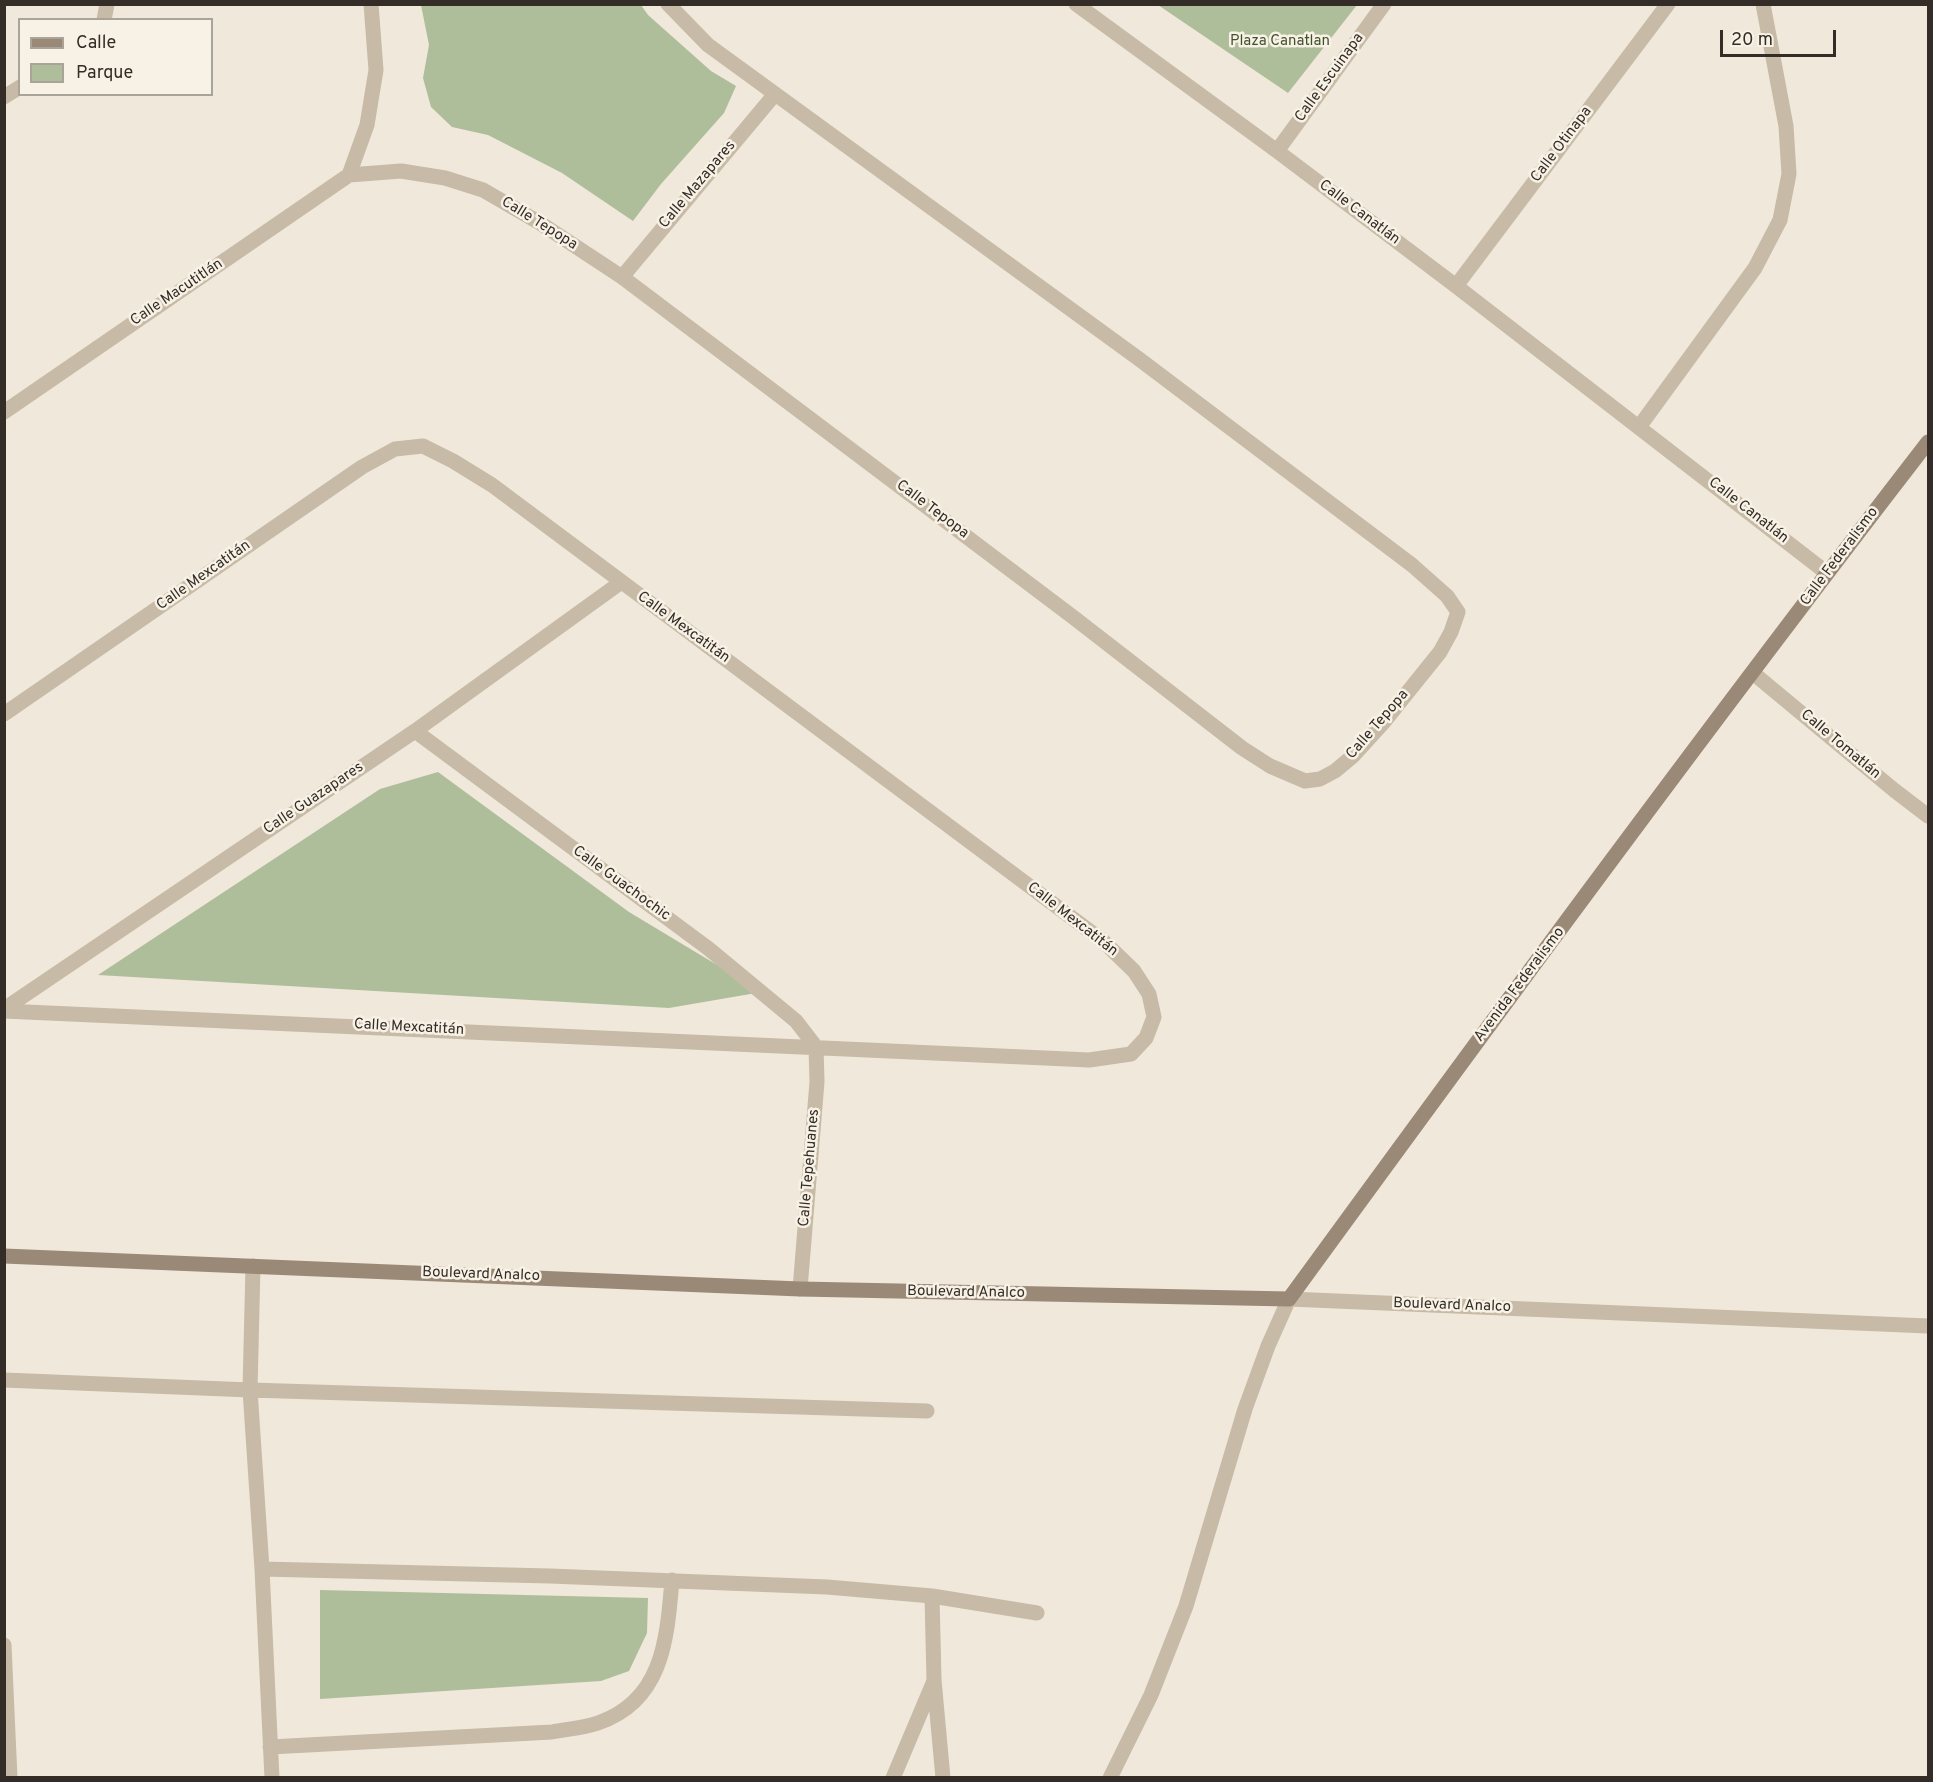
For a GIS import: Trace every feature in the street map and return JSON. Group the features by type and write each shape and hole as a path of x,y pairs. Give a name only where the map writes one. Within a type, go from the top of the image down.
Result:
{"street":[{"path":"349,175 367,125 376,70 371,4"},
{"name":"Calle Tepopa","path":"349,175 401,171 445,178 483,190 622,277 1073,617 1242,748 1270,766 1305,781 1320,779 1335,771 1353,756 1383,723 1440,652 1451,632 1458,612 1447,596 1412,565 1149,366 708,45 668,4"},
{"name":"Calle Canatlán","path":"1076,4 1096,10 1827,573"},
{"name":"Calle Escuinapa","path":"1277,151 1384,4"},
{"name":"Calle Otinapa","path":"1456,286 1668,4"},
{"path":"1640,427 1755,268 1780,220 1789,174 1786,126 1763,4"},
{"path":"4,98 18,88"},
{"name":"Calle Mazapares","path":"622,277 775,94"},
{"name":"Calle Macutitlán","path":"4,412 349,175"},
{"name":"Calle Federalismo","path":"1753,673 1929,442"},
{"name":"Calle Mexcatitán","path":"4,714 362,467 395,449 423,446 492,485 620,583 1103,941 1134,971 1149,994 1154,1017 1146,1038 1131,1054 1089,1060 4,1010"},
{"name":"Calle Guazapares","path":"4,1010 415,731 620,583"},
{"name":"Calle Tomatlán","path":"1753,673 1894,790 1929,816"},
{"name":"Avenida Federalismo","path":"1289,1299 1460,1064 1753,673"},
{"name":"Calle Guachochic","path":"415,731 709,949 796,1021 816,1047"},
{"name":"Calle Tepehuanes","path":"800,1289 817,1082 816,1047"},
{"name":"Boulevard Analco","path":"4,1256 800,1289 1289,1299 1929,1326"},
{"path":"253,1266 250,1390 262,1569 272,1778"},
{"path":"1110,1778 1151,1695 1186,1605 1245,1409 1268,1346 1289,1299"},
{"path":"4,1380 927,1411"},
{"path":"262,1569 672,1580 827,1587 932,1596 1037,1613"},
{"path":"270,1747 552,1732 598,1723 634,1705 652,1682 663,1653 669,1621 672,1580"},
{"path":"932,1596 934,1680 943,1778"},
{"path":"4,1646 10,1778"},
{"path":"892,1778 934,1680"}],"green space":[{"path":"421,5 641,5 648,15 711,71 736,86 724,113 661,184 633,221 562,173 488,135 452,127 431,107 423,78 429,45"},
{"name":"Plaza Canatlan","path":"1158,5 1357,5 1288,93"},
{"path":"438,772 629,912 762,992 669,1008 98,975 380,789"},
{"path":"320,1590 648,1598 647,1633 629,1671 601,1681 320,1699"}]}
